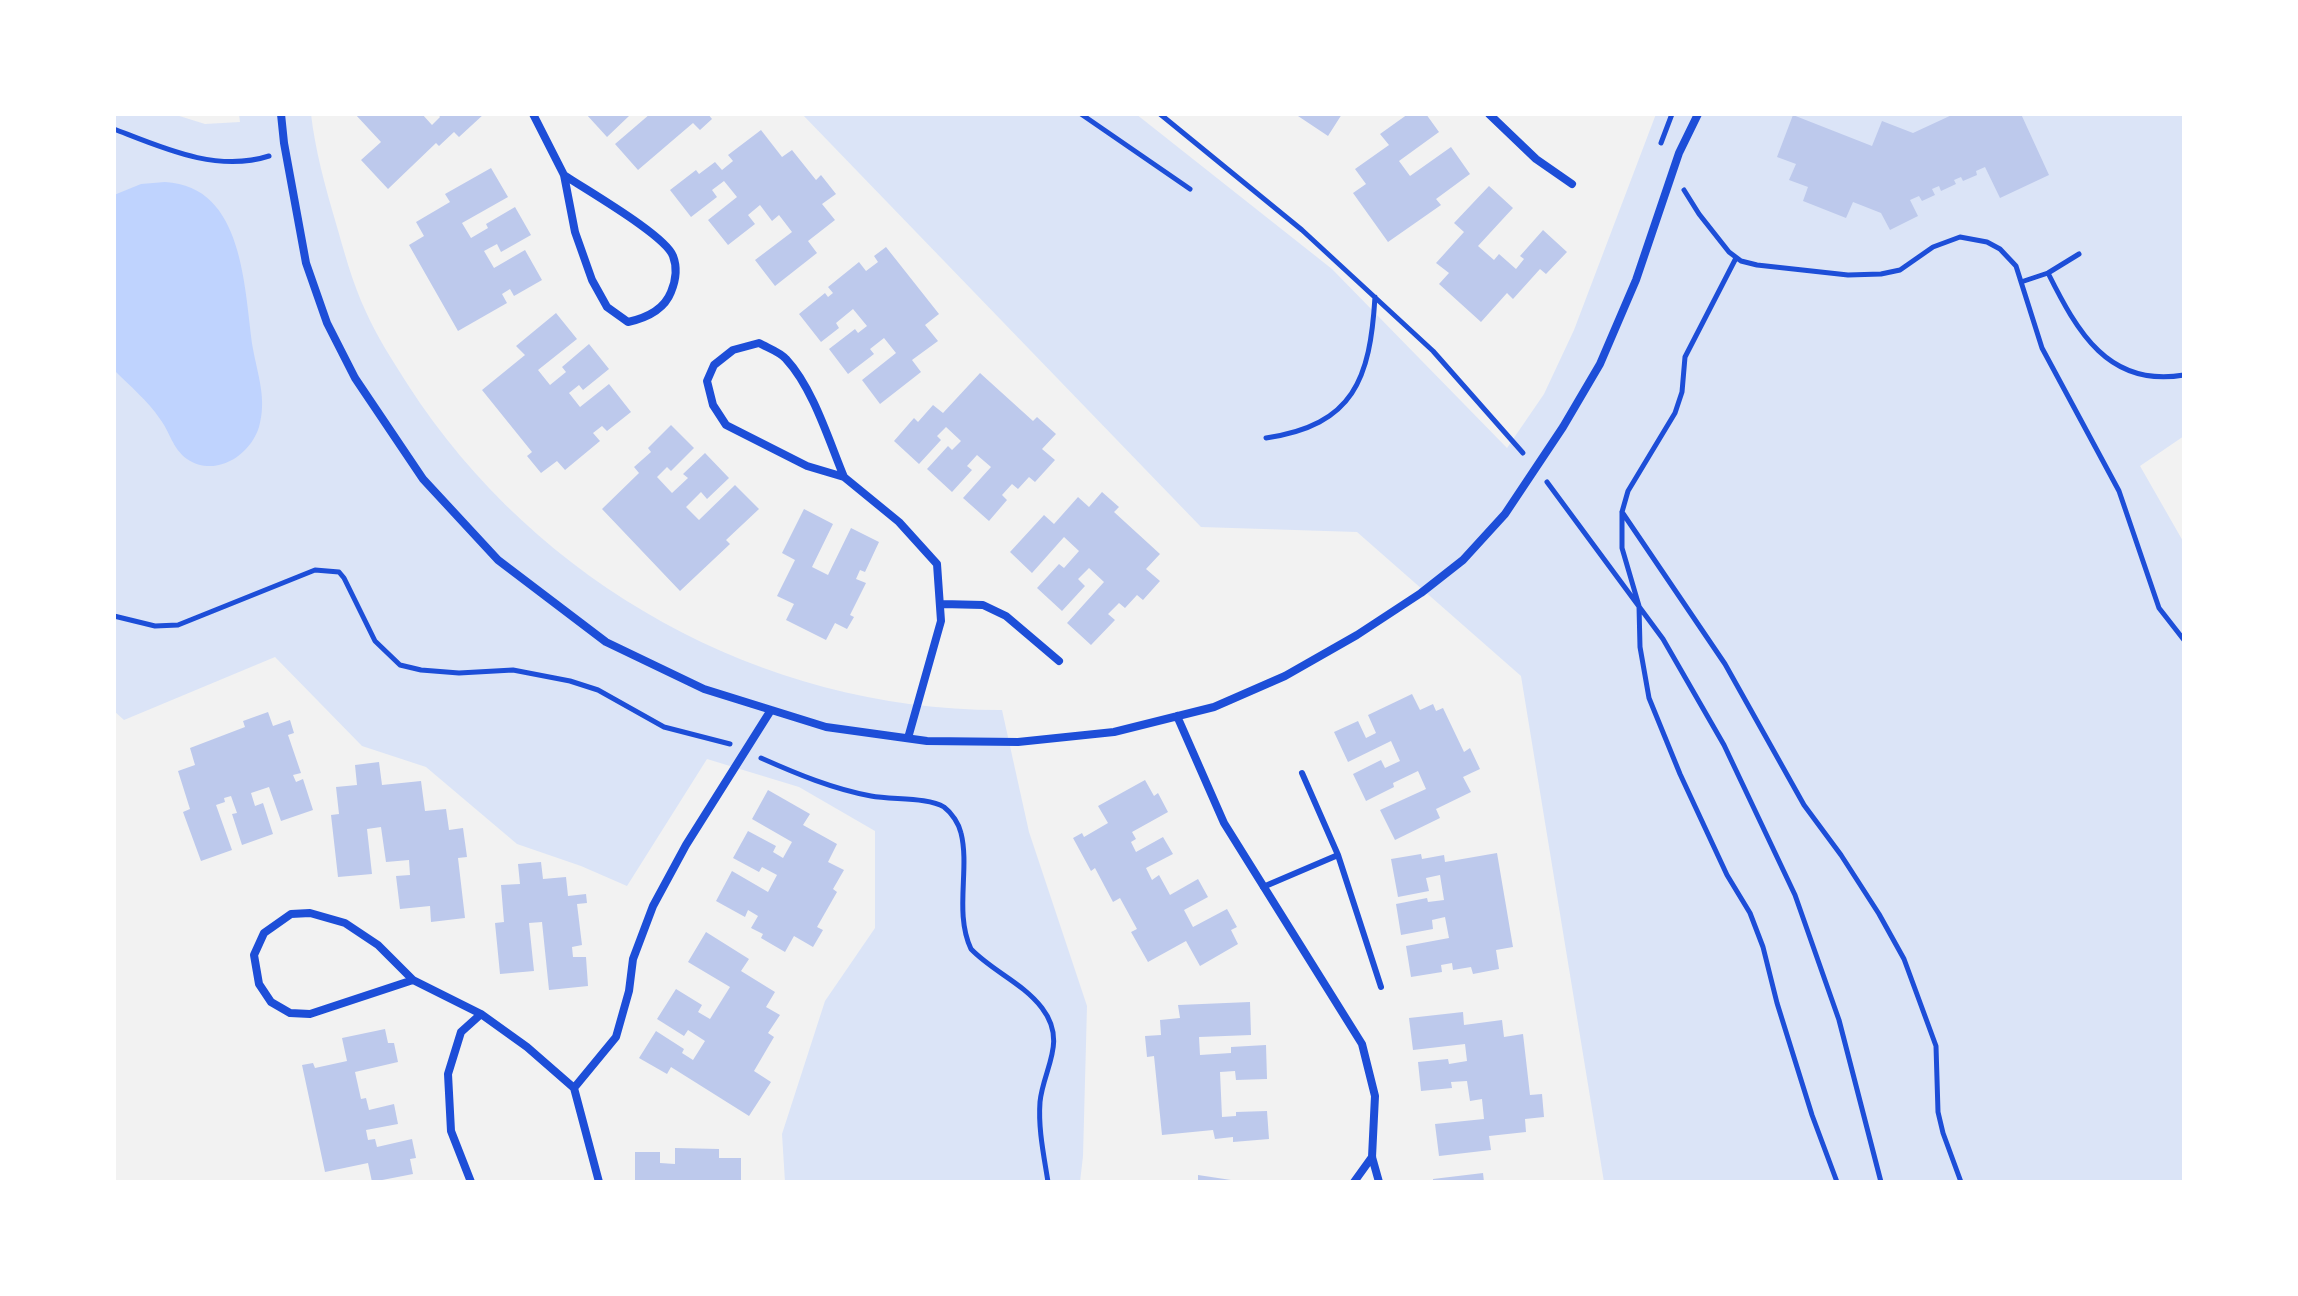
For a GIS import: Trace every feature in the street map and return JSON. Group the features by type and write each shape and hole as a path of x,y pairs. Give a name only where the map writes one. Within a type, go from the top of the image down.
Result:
{"street":[{"path":"281,114 306,263 327,323 355,378 423,479 498,560 606,642 704,689 826,727 908,738 1018,742 1114,732 1214,707 1285,676 1357,635 1421,593 1463,560 1505,514 1600,364 1636,280 1673,172 1698,114"},
{"path":"533,114 564,175 575,232 592,280 607,307 628,322 644,318 667,303 677,278 673,253 644,228 564,175"},
{"path":"1489,114 1536,159 1572,184"},
{"path":"844,477 800,379 784,357 759,343 733,350 714,365 707,381 713,405 726,425 807,466 844,477 899,522 937,564 941,621 908,738"},
{"path":"942,604 983,605 1006,616 1059,661"},
{"path":"574,1088 616,1037 629,991 633,959 653,906 686,845 771,710"},
{"path":"1177,716 1224,823 1362,1044 1375,1096 1372,1157 1379,1182"},
{"path":"413,980 310,1014 290,1013 271,1002 259,984 254,955 264,933 291,914 310,913 345,923 367,937 413,980 481,1014 527,1047 574,1088 599,1182"},
{"path":"471,1182 451,1131 448,1074 461,1032 481,1014"},
{"path":"1354,1182 1372,1157"}],"lane":[{"path":"1302,773 1338,855 1381,987"},
{"path":"1263,887 1338,855"}],"path":[{"path":"1081,114 1190,189"},
{"path":"1160,114 1302,230 1433,351 1536,467 1663,639 1724,745 1795,895 1839,1020 1881,1182"},
{"path":"1672,114 1663,133 1663,156 1699,214 1736,258 1757,265 1797,271 1881,274 1900,270 1933,247 1960,237 1987,242 2000,249 2016,266 2042,348 2119,491 2159,608 2184,640"},
{"path":"114,129 213,162 248,163 285,150"},
{"path":"2021,282 2048,273 2079,254"},
{"path":"1736,258 1685,357 1682,392 1675,413 1628,491 1622,512 1622,548 1639,606 1640,647 1649,698 1727,875 1750,913 1763,947 1812,1115 1837,1182"},
{"path":"2048,273 2073,322 2103,356 2148,377 2184,375"},
{"path":"1266,438 1310,429 1340,410 1362,373 1373,332 1375,297"},
{"path":"1622,512 1725,664 1804,805 1841,855 1904,959 1936,1046 1938,1112 1961,1182"},
{"path":"114,616 155,626 178,625 315,570 339,572 375,641 400,665 459,673 513,670 570,681 598,690 664,727 721,741 805,778 872,796 933,803 945,808 961,834 967,940 978,956 1034,999 1044,1010 1050,1024 1054,1057 1040,1098 1042,1154 1048,1182"}],"shaded area":[{"path":"114,114 173,114 205,124 240,122 239,114 311,114 331,207 357,289 375,331 408,385 461,456 522,520 590,576 664,623 743,660 827,688 913,705 1002,710 1029,832 1087,1006 1080,1182 785,1182 782,1134 825,1001 875,928 875,831 799,787 707,759 627,886 517,844 426,767 362,746 275,657 124,720 114,711"},
{"path":"802,114 1136,114 1332,269 1507,448 1544,394 1574,330 1656,114 2184,114 2184,436 2140,466 2184,543 2184,1182 1604,1182 1521,676 1357,532 1201,527"}],"water":[{"path":"165,182 191,188 211,201 226,221 242,271 261,388 261,417 248,447 240,455 220,465 198,464 182,455 155,412 114,370 114,195 141,184"}],"building":[{"path":"355,114 422,114 432,125 440,117 438,114 484,114 459,137 454,132 439,146 436,143 388,189 361,160 381,142"},
{"path":"586,114 627,114 629,116 607,137"},
{"path":"650,114 708,114 712,119 700,130 693,123 638,170 615,144"},
{"path":"1295,114 1342,114 1328,136"},
{"path":"1408,114 1426,114 1439,132 1399,161 1410,176 1451,147 1470,174 1436,199 1441,205 1388,242 1353,193 1366,184 1355,169 1389,145 1380,134"},
{"path":"1954,114 2021,114 2049,175 2000,198 1985,167 1976,171 1977,175 1963,181 1961,177 1954,180 1956,184 1941,191 1939,186 1932,189 1935,195 1922,201 1919,196 1910,200 1918,216 1890,230 1881,213 1853,202 1846,218 1803,201 1808,187 1789,180 1796,164 1777,157 1793,115 1872,146 1882,121 1913,133"},
{"path":"761,130 782,157 792,150 816,180 821,175 836,194 822,204 835,220 808,241 817,253 775,286 755,260 792,232 779,215 772,221 760,205 748,215 755,224 728,245 708,220 737,197 724,181 712,190 717,197 691,217 670,190 696,170 699,174 715,162 722,170 733,161 728,155"},
{"path":"491,168 508,197 462,223 471,238 488,228 486,224 515,207 531,235 501,252 497,244 484,251 494,268 525,250 542,280 514,296 510,289 502,294 507,303 458,331 409,245 424,236 416,222 450,202 445,194"},
{"path":"1489,186 1513,208 1478,246 1494,260 1499,254 1516,269 1524,259 1520,256 1543,230 1567,252 1546,274 1540,269 1513,299 1507,293 1481,322 1439,284 1449,273 1436,263 1464,232 1454,223"},
{"path":"886,247 939,314 925,325 938,341 912,360 921,372 880,404 862,380 896,353 884,338 870,349 874,354 848,374 829,349 855,329 858,333 867,326 853,309 836,323 839,328 821,342 799,314 825,293 828,297 833,293 828,287 859,262 866,271 878,262 874,256"},
{"path":"556,313 577,339 538,370 550,385 566,372 562,367 589,344 609,369 583,390 579,385 569,393 580,407 609,384 631,412 607,431 602,426 593,433 600,441 565,470 557,461 541,473 527,456 532,452 482,390 525,355 516,346"},
{"path":"980,373 1033,421 1037,417 1056,434 1042,449 1055,460 1035,482 1029,477 1018,489 1012,484 1002,495 1007,500 989,521 963,498 991,467 977,455 967,466 972,470 952,492 927,469 948,446 952,450 961,441 946,427 937,436 941,440 919,464 894,441 914,418 918,422 933,405 943,413"},
{"path":"671,425 694,448 671,471 667,467 657,477 672,493 688,478 683,474 705,453 729,478 707,499 701,492 686,507 699,520 735,485 759,509 726,540 730,544 680,591 602,509 639,473 634,467 651,452 648,448"},
{"path":"1102,492 1119,507 1114,512 1160,554 1146,569 1160,581 1143,600 1137,595 1125,608 1119,603 1108,614 1115,620 1091,645 1067,623 1104,582 1089,568 1078,579 1085,586 1062,611 1037,588 1059,564 1064,568 1079,551 1064,537 1032,573 1010,552 1044,515 1054,524 1078,497 1089,507"},
{"path":"804,509 833,524 812,567 828,575 851,528 879,542 865,572 860,570 856,579 866,583 850,615 854,617 847,629 835,623 826,640 786,620 794,604 777,596 795,560 782,553"},
{"path":"1412,694 1420,710 1433,704 1436,711 1443,708 1464,752 1470,748 1480,769 1463,777 1471,792 1436,809 1440,818 1395,840 1380,810 1426,789 1418,771 1366,801 1353,774 1381,760 1385,768 1400,761 1391,741 1348,762 1334,732 1358,721 1366,738 1376,733 1368,715"},
{"path":"268,712 273,726 290,720 294,733 288,735 301,773 293,775 296,782 303,779 313,810 281,821 269,787 251,793 255,806 263,803 273,834 242,845 232,814 237,813 231,796 224,798 225,802 216,805 232,850 201,861 183,812 190,809 178,771 195,765 190,748 245,727 243,721"},
{"path":"379,762 382,785 421,781 425,811 446,809 449,830 463,828 467,857 458,858 465,918 431,922 430,906 400,909 396,876 410,875 409,860 386,862 381,827 367,829 372,874 338,877 331,815 339,814 336,787 357,785 355,765"},
{"path":"1145,780 1154,796 1158,793 1168,812 1132,832 1136,839 1131,842 1136,852 1163,837 1173,854 1146,868 1152,880 1159,875 1170,895 1198,879 1208,897 1184,910 1193,927 1227,909 1237,927 1231,930 1238,944 1200,966 1186,941 1148,962 1131,932 1137,929 1120,898 1113,902 1095,868 1091,871 1073,838 1082,833 1084,837 1108,823 1098,806"},
{"path":"768,790 810,814 803,825 837,844 828,862 844,870 833,889 837,892 817,927 823,930 813,947 794,936 785,952 761,938 763,934 751,928 758,916 748,910 745,917 716,901 732,871 768,892 777,875 762,867 759,872 733,858 748,831 776,846 773,852 783,858 792,842 752,819"},
{"path":"1497,853 1513,947 1496,950 1499,969 1473,974 1471,967 1453,970 1452,963 1441,965 1442,972 1411,977 1406,946 1449,938 1445,917 1432,920 1433,929 1401,935 1396,904 1427,898 1428,902 1444,900 1440,875 1426,878 1429,891 1398,897 1391,859 1421,854 1422,859 1444,855 1445,862"},
{"path":"541,862 543,879 566,877 568,896 586,894 587,903 577,904 582,945 572,947 573,957 586,957 588,986 549,990 542,922 529,923 534,971 500,974 495,923 504,922 501,885 520,884 518,864"},
{"path":"706,932 749,959 741,971 775,992 766,1007 780,1015 768,1033 774,1037 754,1071 771,1082 749,1116 671,1067 667,1074 639,1058 656,1031 684,1049 682,1053 693,1060 705,1041 688,1030 684,1036 657,1019 676,989 702,1005 698,1012 710,1019 730,987 688,962"},
{"path":"1250,1002 1251,1035 1199,1037 1200,1055 1231,1053 1231,1047 1266,1045 1267,1079 1236,1080 1235,1071 1220,1072 1222,1117 1236,1116 1236,1112 1267,1111 1269,1139 1233,1142 1233,1137 1215,1139 1213,1130 1162,1135 1154,1056 1147,1057 1145,1036 1161,1035 1160,1020 1180,1018 1178,1005"},
{"path":"1463,1012 1464,1025 1502,1020 1504,1037 1523,1034 1530,1095 1542,1094 1544,1117 1525,1119 1526,1132 1489,1136 1491,1150 1439,1156 1435,1124 1484,1119 1482,1099 1470,1101 1467,1081 1451,1082 1452,1088 1421,1091 1418,1062 1448,1059 1449,1064 1467,1061 1465,1044 1413,1050 1409,1018"},
{"path":"385,1029 388,1043 394,1043 398,1062 355,1072 361,1099 366,1098 369,1110 394,1104 398,1124 366,1130 368,1140 375,1139 377,1147 412,1139 416,1158 410,1159 413,1174 372,1182 368,1163 325,1172 302,1065 313,1063 315,1068 347,1061 342,1038"},
{"path":"675,1148 719,1149 719,1158 741,1158 741,1182 635,1182 635,1152 660,1152 660,1163 675,1164"},
{"path":"1483,1173 1484,1182 1433,1182 1433,1179"},
{"path":"1198,1175 1231,1180 1231,1182 1198,1182"}]}
